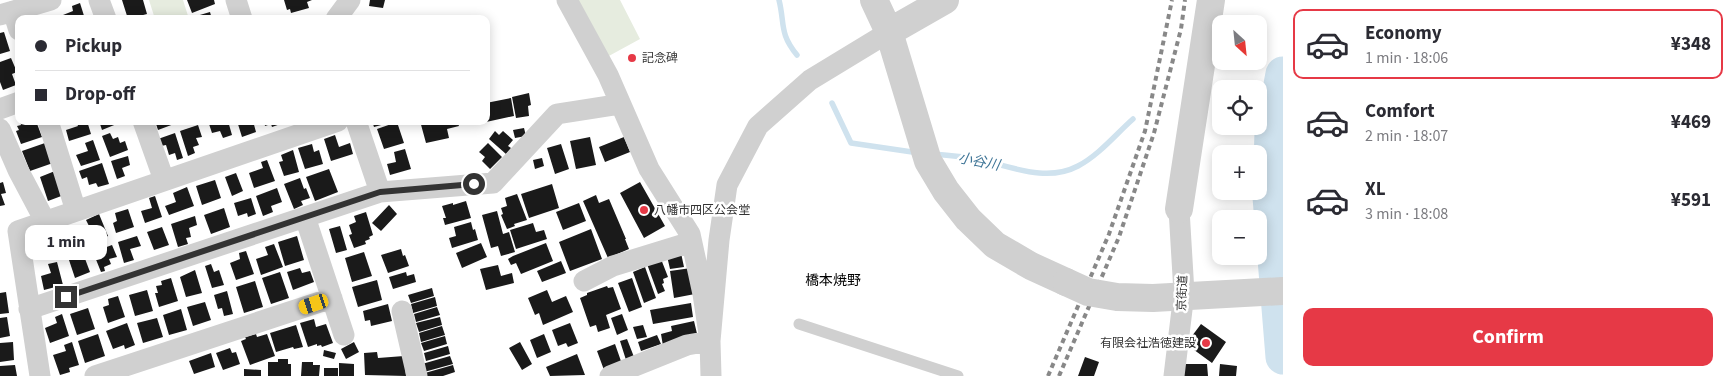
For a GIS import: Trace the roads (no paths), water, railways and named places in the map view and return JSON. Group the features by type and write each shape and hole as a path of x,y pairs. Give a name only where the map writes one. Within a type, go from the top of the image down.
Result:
{"street":[{"path":"19,15 51,0"},
{"path":"99,0 105,15"},
{"path":"236,0 241,15"},
{"path":"339,15 350,0"},
{"path":"567,0 621,104 649,169 690,234 703,294 710,342"},
{"path":"874,0 889,32 928,160 946,191 968,219 996,245 1031,266 1088,292 1116,297 1153,298 1283,291"},
{"path":"711,376 710,342 718,240 727,185 758,126 810,80 945,0"},
{"path":"1179,209 1211,0"},
{"path":"0,109 15,103"},
{"path":"29,309 380,192 493,183 557,114 621,104"},
{"path":"49,125 76,211"},
{"path":"144,125 164,180"},
{"path":"40,376 18,231 326,125"},
{"path":"357,125 380,192"},
{"path":"0,129 18,170 45,221"},
{"name":"京街道","path":"1174,376 1184,293 1179,209"},
{"path":"305,217 344,335"},
{"path":"584,281 613,266 691,242"},
{"path":"95,376 332,298"},
{"path":"402,311 417,376"},
{"path":"610,376 687,345 710,342"}],"lane":[{"path":"799,324 958,376"}],"waterway":[{"path":"779,0 785,34 797,55"},
{"path":"1283,74 1272,132 1270,197 1283,357"},
{"name":"小谷川","path":"832,103 851,143 919,153"},
{"name":"小谷川","path":"933,154 971,158 1038,173 1065,171 1078,166 1093,156 1133,119"},
{"path":"1267,132 1272,132"}],"railway":[{"path":"1048,376 1109,234 1145,131 1172,0"},
{"path":"1059,376 1119,237 1154,133 1181,29 1185,0"}],"place":[{"name":"記念碑","path":"632,58"},
{"name":"八幡市四区公会堂","path":"644,210"},
{"name":"有限会社浩徳建設","path":"1206,343"}],"district":[{"name":"橋本焼野","path":"833,280"}]}
